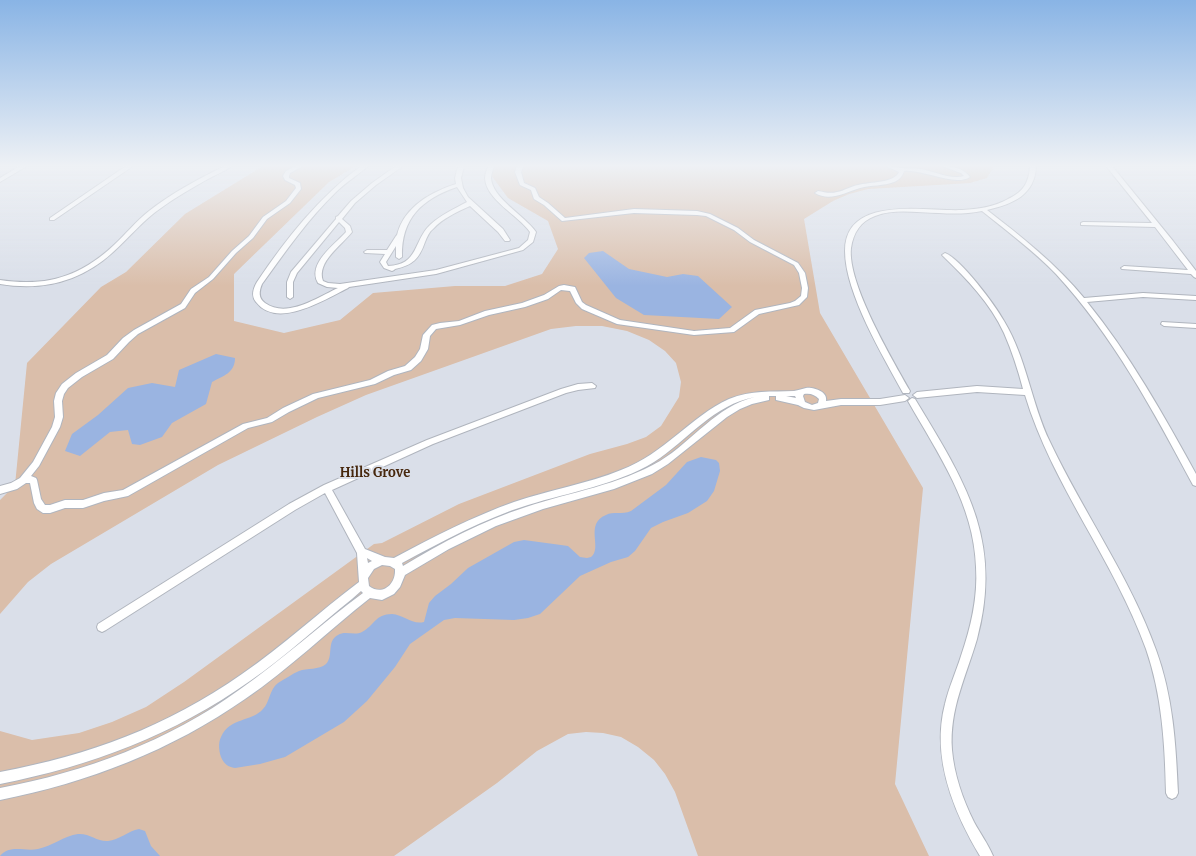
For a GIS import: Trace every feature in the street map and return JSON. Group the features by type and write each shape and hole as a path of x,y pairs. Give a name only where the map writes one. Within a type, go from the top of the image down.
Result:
{"street":[{"path":"52,219 71,206"},
{"path":"0,282 22,286 41,285 80,273 102,258 161,206"},
{"path":"0,490 14,486 24,479 36,464 56,427 58,417 58,400 60,393 65,386 79,375 110,357 136,332 183,306 194,291 211,278 230,256 251,237 265,218 282,206"},
{"path":"318,206 261,281 257,288 256,296 258,302 267,309 279,312 288,311 302,307 356,283"},
{"path":"290,297 290,282 294,272 338,218 350,206"},
{"path":"399,257 400,236 406,220 419,206"},
{"path":"388,268 403,265 413,260 425,235 432,226 441,219 465,206"},
{"path":"474,206 495,224 507,240"},
{"path":"338,218 348,227 349,232 321,263 318,272 318,279 323,283 330,285 356,283 440,271 516,251 525,247 534,235 532,229 506,206"},
{"path":"24,479 31,479 35,482 35,493 40,506 43,509 50,509 65,504 83,504 104,497 125,493 246,426 269,420 316,396 372,382 391,373 408,368 418,359 424,348 427,334 434,327 460,323 487,313 522,305 546,297 559,288 564,287 573,289 576,298 584,307 620,322 694,333 732,330 756,312 791,305 797,303 804,296 805,288 802,273 796,264 752,241 717,219 697,213 643,211 564,220 548,206"},
{"path":"987,856 968,822 956,794 948,758 946,731 952,697 973,633 981,583 980,549 972,516 960,484 944,453 881,345 856,287 848,256 852,231 863,220 884,212 904,210 952,212 982,209 994,206"},
{"path":"1141,206 1195,274"},
{"path":"982,209 1038,254 1082,300 1114,342 1152,400 1196,482"},
{"path":"1083,224 1157,225"},
{"path":"400,236 395,241 383,262 384,266 411,275"},
{"path":"367,252 390,252"},
{"path":"945,255 975,285 1000,319 1019,361 1040,429 1056,466 1119,579 1151,650 1164,699 1169,728 1172,764 1172,793"},
{"path":"1124,268 1195,274"},
{"path":"1082,300 1143,295 1196,298"},
{"path":"1164,324 1196,326"},
{"path":"102,627 292,507 327,488 402,454 479,423 564,391 578,387 592,386"},
{"path":"800,397 804,406 817,408 821,405 841,402 874,402 910,396 977,389 1028,392"},
{"path":"401,572 453,542 508,517 541,506 595,492 643,474 664,462 738,405 757,399 788,399 800,397 804,391 812,391 820,396 841,402"},
{"path":"0,778 38,771 93,756 123,745 182,717 226,691 251,674 364,579 371,566 389,562 499,511 542,497 600,482 636,467 657,456 722,406 735,399 758,394 800,397"},
{"path":"820,396 823,401 821,405"},
{"path":"327,488 362,552 364,579 370,593"},
{"path":"0,794 36,786 82,772 134,753 176,734 242,695 336,618 370,593 383,594 391,591 400,580 401,572 398,567 362,552"}],"shaded area":[{"path":"198,206 304,206 234,274 234,321 284,333 340,320 373,293 455,286 505,286 542,274 558,249 548,221 522,206 825,206 804,219 820,313 923,488 895,784 929,856 698,856 675,792 665,774 654,760 638,747 621,737 603,733 586,732 568,734 537,751 497,783 394,856 0,856 0,731 32,740 79,733 112,722 146,707 184,682 374,544 382,543 459,504 590,454 646,437 661,426 679,397 681,382 676,363 665,351 649,340 627,331 602,326 576,326 551,329 366,395 218,465 51,564 28,582 0,614 0,500 15,485 27,363 101,287 126,272 185,214"}],"water":[{"path":"603,251 629,269 667,277 683,274 698,276 732,307 719,319 644,315 616,298 584,258 589,253"},
{"path":"216,354 235,358 231,371 212,382 206,404 172,423 162,437 140,445 132,444 128,430 110,432 80,456 65,451 72,434 98,415 128,388 152,383 175,387 179,370"},
{"path":"701,457 716,460 719,463 720,471 714,491 707,501 688,513 651,528 635,551 628,557 611,562 580,576 540,614 514,620 455,618 444,620 410,644 395,667 367,701 344,722 285,757 260,764 235,768 228,766 223,762 220,755 219,744 225,731 235,723 253,716 263,709 273,689 278,683 299,671 320,667 326,664 330,657 332,641 338,635 344,633 362,632 378,618 392,614 420,623 424,622 429,603 435,596 451,584 468,568 514,542 524,540 568,546 580,557 591,557 595,548 596,524 600,519 609,514 631,511 666,485 687,462"},
{"path":"139,829 145,831 151,846 160,856 0,856 4,852 13,849 33,850 43,848 78,834 108,841"}],"district":[{"name":"Hills Grove","path":"375,473"}]}
